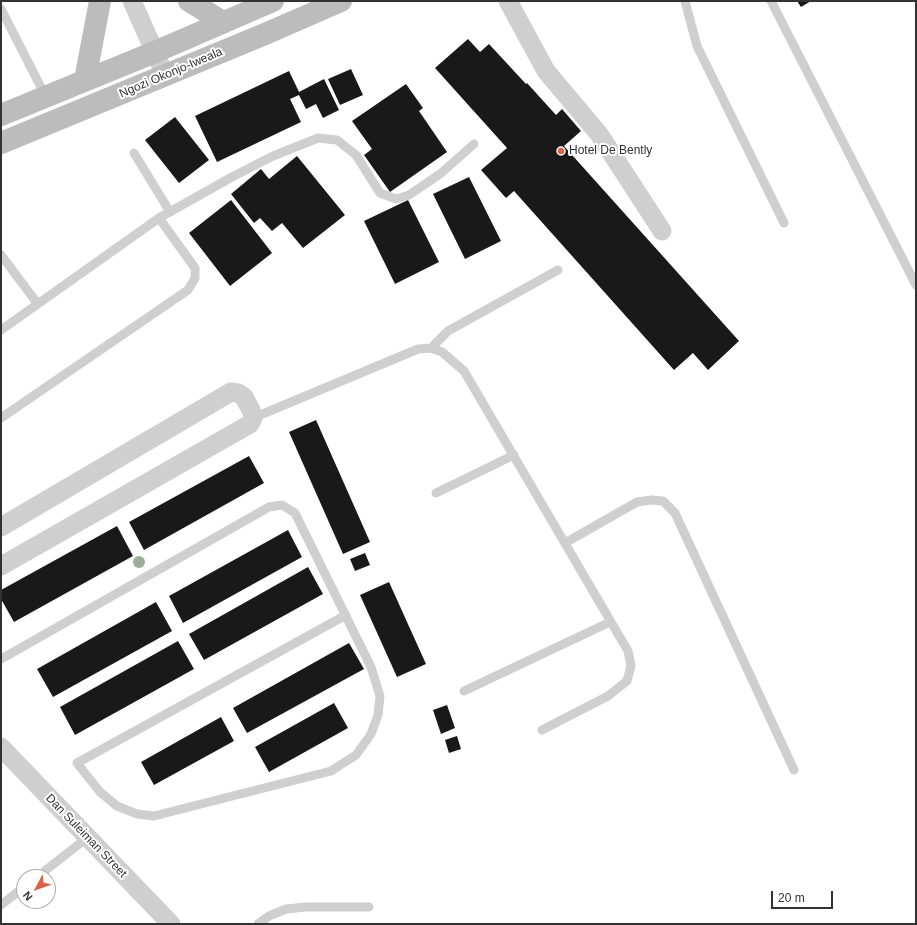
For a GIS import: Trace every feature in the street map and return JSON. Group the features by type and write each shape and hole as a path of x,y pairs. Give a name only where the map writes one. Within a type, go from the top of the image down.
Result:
{"street":[{"path":"85,80 100,1"},
{"path":"132,1 165,75"},
{"path":"189,1 223,22"},
{"path":"1,115 155,52 273,1"},
{"name":"Ngozi Okonjo-Iweala","path":"1,143 342,1"},
{"path":"508,1 546,71 599,134 662,231"},
{"path":"1,527 231,392 238,393 244,397 252,412 253,418 250,424 1,566"},
{"name":"Dan Suleiman Street","path":"1,747 171,924"}],"lane":[{"path":"685,1 697,46 784,224"},
{"path":"771,1 916,285"},
{"path":"1,9 46,97"},
{"path":"1,330 37,303 159,218 273,156 318,138 336,140 356,155 380,193 396,199 409,196 440,174 474,144"},
{"path":"134,153 170,212"},
{"path":"1,418 188,290 195,278 195,268 159,218"},
{"path":"1,255 37,303"},
{"path":"431,348 448,331 558,270"},
{"path":"253,418 418,349 431,348 442,352 464,371 628,651 631,666 627,681 608,696 542,730"},
{"path":"436,493 514,455"},
{"path":"565,543 638,502 652,500 663,501 675,513 794,770"},
{"path":"1,659 269,507 282,505 295,513 346,615 371,667 380,696 378,715 371,734 356,755 331,771 154,816 137,814 117,806 100,792 78,763 346,615"},
{"path":"464,691 610,622"},
{"path":"47,869 88,837"},
{"path":"1,905 16,893"},
{"path":"258,924 269,916 286,909 306,907 369,907"}],"building":[{"path":"797,1 811,1 801,7"},
{"path":"468,39 480,52 489,44 556,115 562,109 581,131 564,146 739,341 708,370 693,353 674,370 514,191 506,198 481,170 507,148 435,68"},
{"path":"351,69 363,95 340,105 328,79"},
{"path":"289,71 299,92 324,79 339,110 323,118 316,104 306,109 299,95 290,99 301,122 217,162 195,116"},
{"path":"406,84 423,108 419,111 447,152 390,192 364,155 372,149 352,121"},
{"path":"175,117 209,160 179,183 145,140"},
{"path":"297,156 345,215 303,248 282,223 272,231 260,218 254,223 231,194 261,169 269,179"},
{"path":"469,177 501,241 465,259 433,194"},
{"path":"231,200 272,253 230,286 189,233"},
{"path":"408,200 439,262 395,284 364,221"},
{"path":"316,420 370,542 343,554 289,432"},
{"path":"249,456 264,483 144,550 129,522"},
{"path":"117,526 133,556 14,622 1,599 1,590"},
{"path":"288,530 302,557 183,623 169,596"},
{"path":"365,553 370,565 355,571 350,559"},
{"path":"308,567 323,594 204,660 189,634"},
{"path":"389,582 426,664 397,677 360,595"},
{"path":"156,602 172,631 53,697 37,669"},
{"path":"178,641 194,669 75,735 60,707"},
{"path":"349,643 364,669 247,733 233,708"},
{"path":"334,703 348,728 269,772 255,747"},
{"path":"447,705 455,728 441,734 433,710"},
{"path":"221,717 234,741 154,785 141,762"},
{"path":"457,736 461,749 449,753 445,740"}],"place":[{"name":"Hotel De Bently","path":"561,151"}]}
